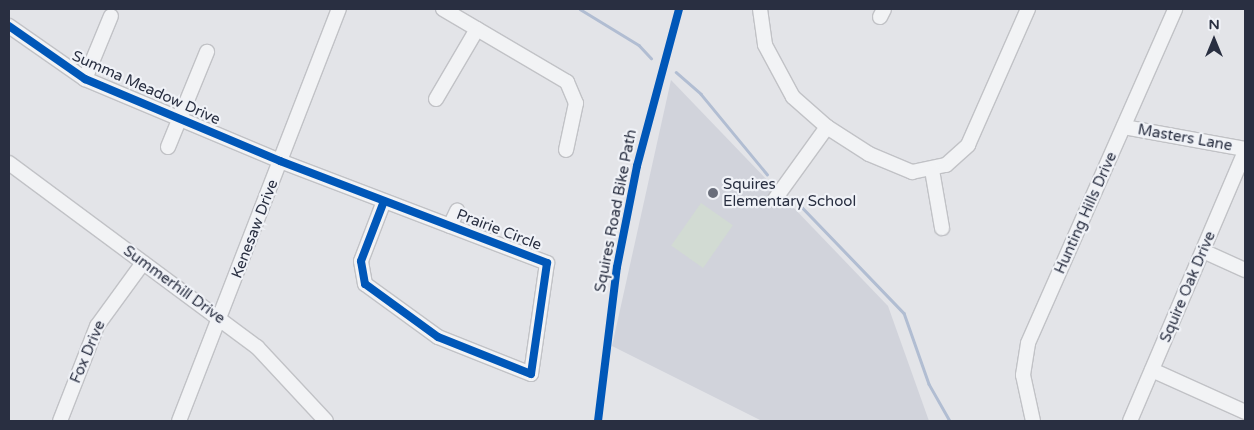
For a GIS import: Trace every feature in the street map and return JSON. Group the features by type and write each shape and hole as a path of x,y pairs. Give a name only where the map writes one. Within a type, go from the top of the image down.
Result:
{"street":[{"name":"Kenesaw Drive","path":"179,421 339,9"},
{"path":"442,9 567,82 576,103 566,150"},
{"path":"760,9 765,44 780,79 827,127 886,164 912,172 932,170 946,164 968,145 1028,9"},
{"name":"Hunting Hills Drive","path":"1033,421 1024,384 1028,343 1175,9"},
{"path":"85,79 111,16"},
{"name":"Summa Meadow Drive","path":"9,26 85,79 280,161"},
{"path":"436,99 477,29"},
{"path":"168,146 207,52"},
{"path":"775,199 827,127"},
{"name":"Masters Lane","path":"1124,127 1245,150"},
{"name":"Squire Oak Drive","path":"1130,421 1245,150"},
{"name":"Prairie Circle","path":"280,161 547,263 532,374 438,338 365,284 361,262 384,201"},
{"name":"Summerhill Drive","path":"9,163 257,347 326,421"},
{"path":"932,170 942,228"},
{"path":"450,226 457,211"},
{"path":"1203,252 1245,270"},
{"name":"Fox Drive","path":"60,421 97,326 143,263"},
{"path":"1152,370 1245,412"}],"shaded area":[{"name":"Squires Elementary School","path":"671,80 888,306 929,421 762,421 612,346"},
{"path":"701,203 733,225 703,268 671,246"}],"waterway":[{"path":"580,9 639,45 651,58"},
{"path":"676,72 701,94 767,174"},
{"path":"799,204 904,313 929,384 950,421"}],"cycle path":[{"name":"Squires Road Bike Path","path":"598,421 617,267 637,166 679,9"},
{"path":"9,26 85,79 280,161 547,263 531,374 438,337 365,284 361,261 384,201"}],"place":[{"name":"Squires Elementary School","path":"713,193"}]}
